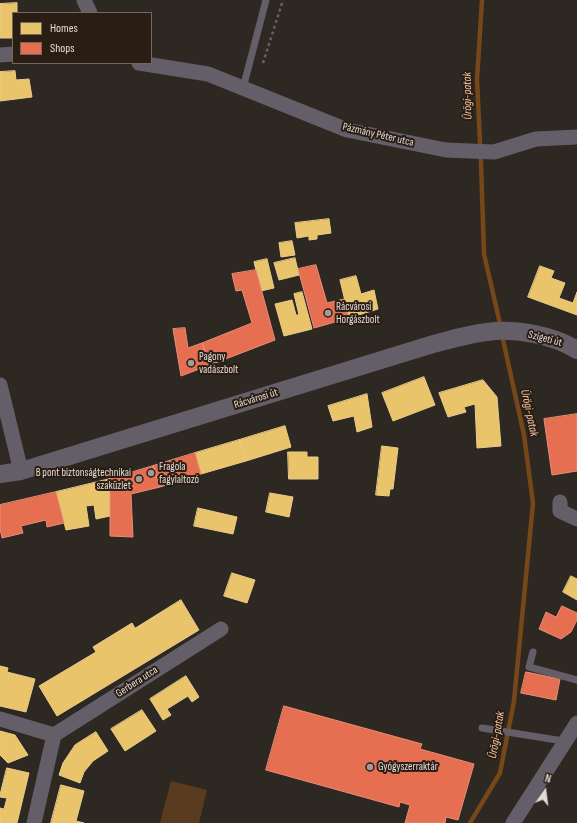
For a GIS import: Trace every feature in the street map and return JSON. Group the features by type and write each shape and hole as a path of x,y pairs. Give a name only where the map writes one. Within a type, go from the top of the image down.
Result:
{"street":[{"path":"84,0 90,12"},
{"path":"0,55 12,54"},
{"name":"Pázmány Péter utca","path":"145,64 208,74 347,130 446,150 494,152 536,139 577,137"},
{"name":"Rácvárosi út","path":"0,474 21,471 430,345 487,332 513,330"},
{"name":"Szigeti út","path":"513,330 541,336 570,345 577,350"},
{"path":"0,385 21,471"},
{"path":"560,502 560,511 577,519"},
{"name":"Gerbera utca","path":"54,735 221,628"},
{"path":"0,719 54,735 34,823"},
{"path":"513,823 577,723"}],"lane":[{"path":"243,88 266,0"},
{"path":"533,652 529,667 577,680"},
{"path":"482,728 557,740 566,740"}],"path":[{"path":"261,68 283,0"}],"shaded area":[{"path":"171,781 207,790 199,823 160,823"}],"building: Homes":[{"path":"17,3 17,12 12,12 12,38 0,38 0,4"},
{"path":"15,71 16,80 29,79 32,97 0,101 0,72"},
{"path":"329,219 331,233 317,235 317,239 309,240 309,236 297,238 295,223"},
{"path":"292,241 295,255 281,257 279,243"},
{"path":"295,258 299,275 279,280 274,263"},
{"path":"267,259 274,288 261,291 254,262"},
{"path":"540,266 554,271 551,278 565,283 559,298 573,303 577,292 577,315 528,297"},
{"path":"356,276 361,294 374,290 378,309 349,318 340,280"},
{"path":"302,292 312,329 284,336 275,304 292,300 296,315 299,315 294,294"},
{"path":"424,377 435,405 393,421 382,393"},
{"path":"483,380 497,397 501,446 477,448 475,404 464,407 466,412 448,417 439,393"},
{"path":"367,394 372,427 357,432 354,416 333,421 328,406"},
{"path":"285,426 291,447 246,461 239,440"},
{"path":"239,440 246,461 201,474 195,453"},
{"path":"382,446 398,448 393,489 390,489 389,496 376,495"},
{"path":"288,452 307,452 307,457 318,457 318,479 289,479"},
{"path":"110,479 110,516 96,519 94,505 86,506 89,526 66,530 56,492"},
{"path":"270,493 293,497 289,517 266,512"},
{"path":"198,508 237,517 233,534 194,526"},
{"path":"232,573 255,580 247,603 224,596"},
{"path":"571,576 577,579 577,600 563,592"},
{"path":"181,600 199,630 57,716 39,686 96,652 93,647 132,623 135,628"},
{"path":"0,666 8,668 7,672 35,679 26,712 0,706"},
{"path":"186,676 199,697 192,702 188,696 167,709 171,715 163,720 150,699"},
{"path":"142,710 156,731 125,751 111,729"},
{"path":"0,731 15,735 28,755 8,763 0,755"},
{"path":"96,732 108,751 93,761 84,772 80,783 59,775 63,763 75,745"},
{"path":"7,768 29,773 17,823 0,823 0,808 4,809 7,798 0,797 0,795"},
{"path":"61,785 84,791 76,821 84,823 51,823"}],"building: Shops":[{"path":"316,265 327,303 344,299 349,318 314,328 298,269"},
{"path":"256,270 275,340 210,365 202,343 252,323 242,290 236,291 232,274"},
{"path":"185,328 188,348 202,343 210,365 181,376 173,329"},
{"path":"577,414 577,471 552,475 544,419"},
{"path":"195,453 201,474 160,487 153,466"},
{"path":"153,466 160,487 131,494 133,537 110,536 110,479"},
{"path":"56,492 64,523 47,527 46,520 21,526 23,533 2,538 0,529 0,505"},
{"path":"562,606 577,613 577,620 571,632 561,639 539,629 546,612 556,617"},
{"path":"526,672 560,679 556,700 521,693"},
{"name":"Gyógyszerraktár","path":"284,706 422,744 420,749 474,764 458,820 446,817 445,823 405,823 410,805 400,802 399,807 266,770"}],"waterway":[{"name":"Ürögi-patak","path":"482,0 477,80 484,254 501,328"},
{"name":"Ürögi-patak","path":"470,823 500,773 514,701 533,503 524,435 502,335"}],"place":[{"name":"Rácvárosi Horgászbolt","path":"328,313"},
{"name":"Pagony vadászbolt","path":"191,363"},
{"name":"Fragola fagylaltozó","path":"151,473"},
{"name":"B pont biztonságtechnikai szaküzlet","path":"139,479"},
{"name":"Gyógyszerraktár","path":"370,767"}]}
